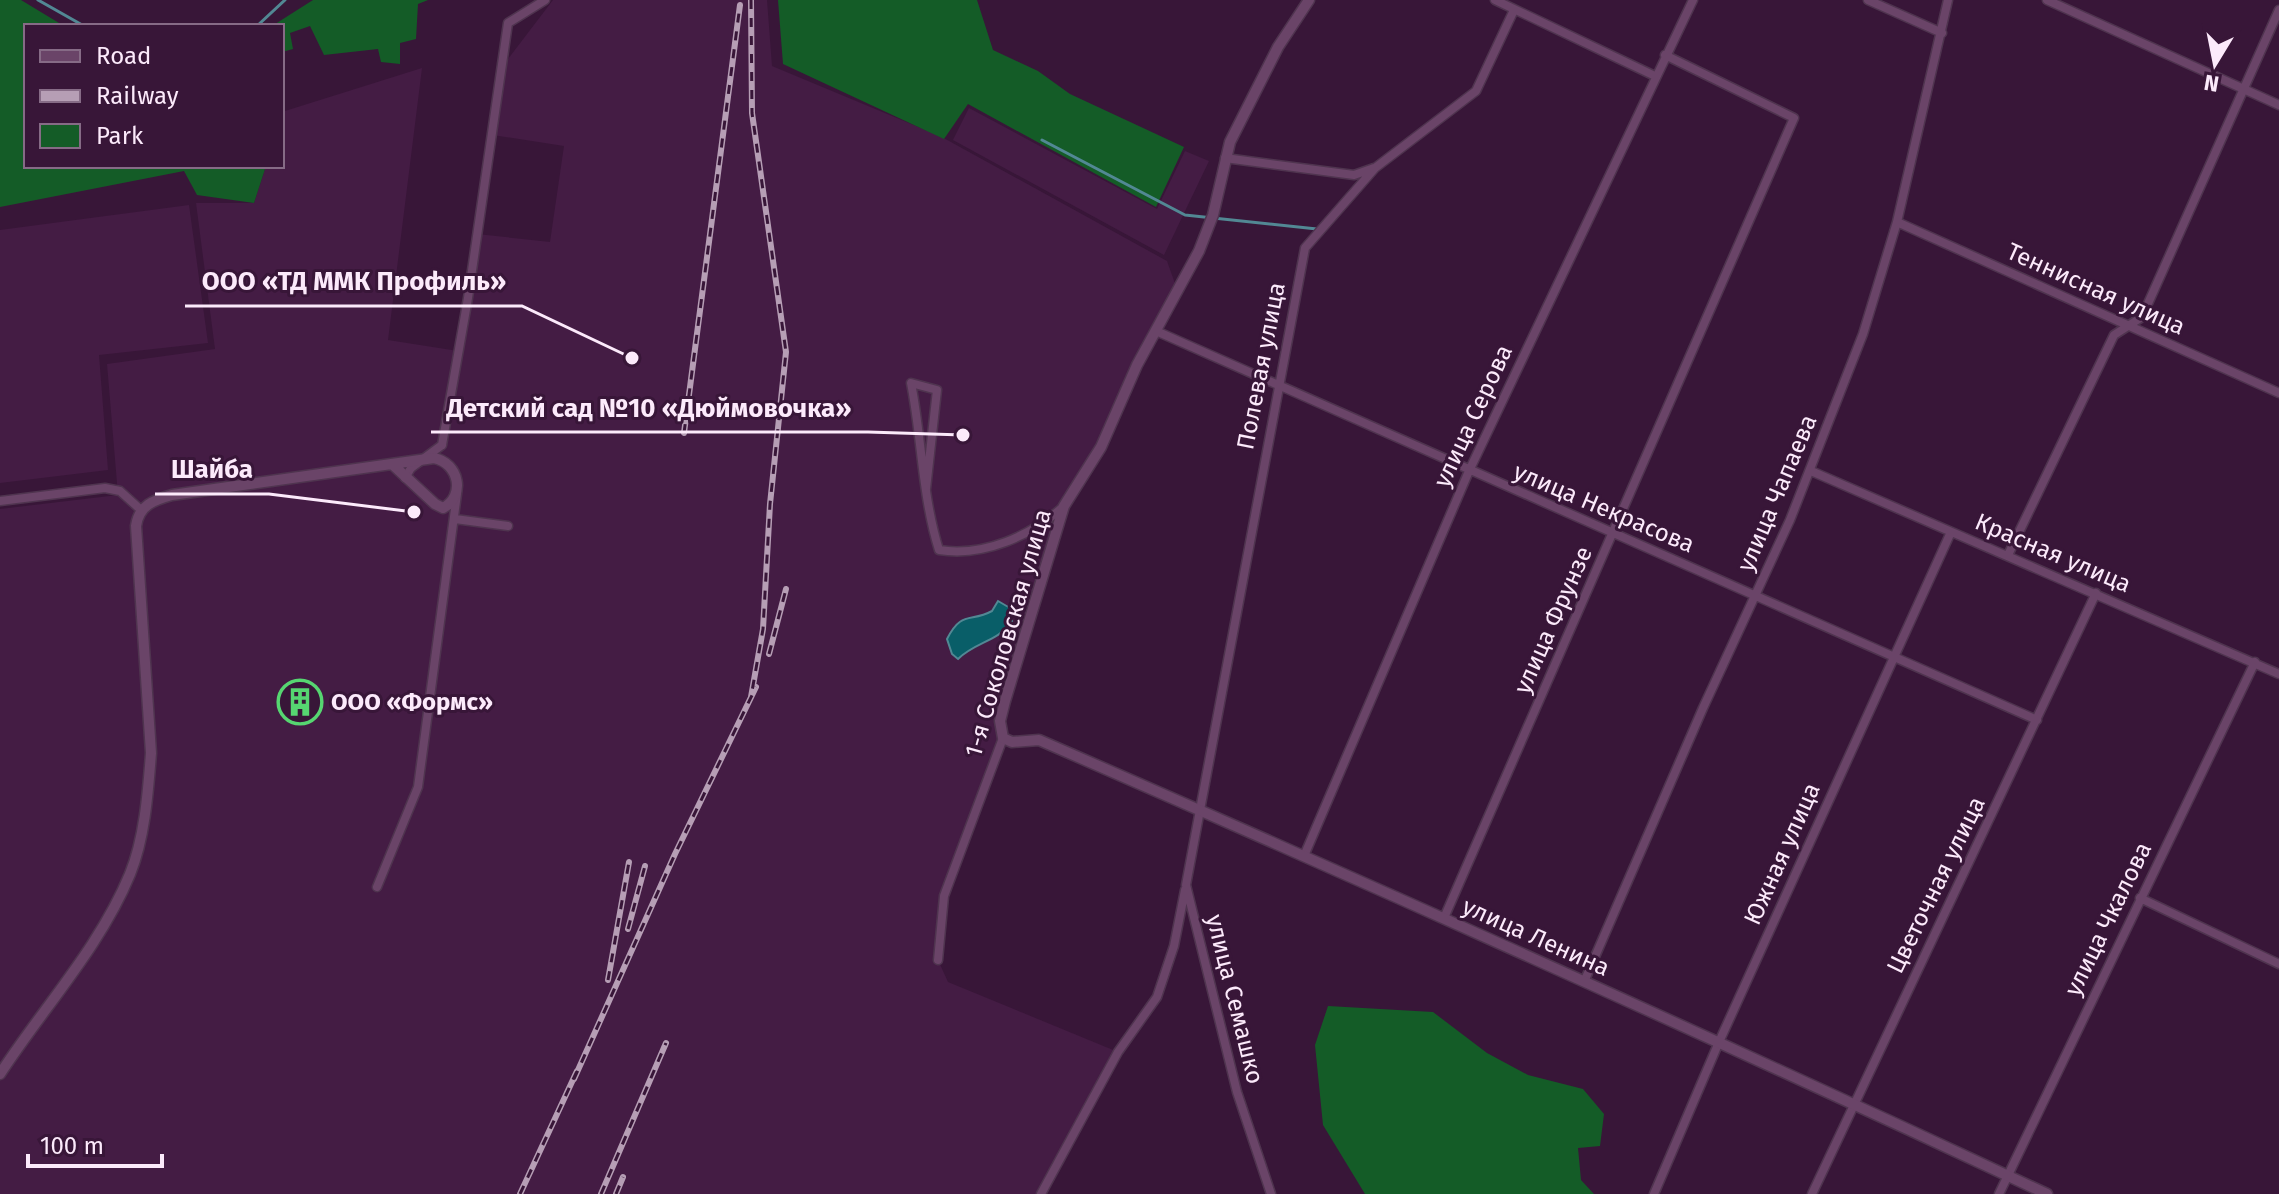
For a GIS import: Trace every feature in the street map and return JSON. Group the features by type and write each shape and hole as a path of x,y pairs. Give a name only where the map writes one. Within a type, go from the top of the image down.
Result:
{"street":[{"path":"377,887 418,787 457,493 442,445 493,135 508,23 545,0"},
{"name":"1-я Соколовская улица","path":"938,960 944,896 1003,738 1000,721 1005,701 1064,506 1101,447 1211,219 1225,158 1278,47 1309,0"},
{"path":"1495,0 1655,76"},
{"name":"улица Серова","path":"1304,856 1469,471 1693,0"},
{"path":"1868,0 1942,33"},
{"name":"улица Чапаева","path":"1584,982 1811,471 1863,334 1897,222 1948,0"},
{"path":"2047,0 2279,105"},
{"path":"2008,555 2114,335 2142,317 2242,87 2279,10"},
{"name":"Полевая улица","path":"1200,810 1305,248 1375,168 1476,91 1519,12"},
{"name":"улица Фрунзе","path":"1444,918 1794,118 1665,55"},
{"path":"1225,158 1354,175 1375,168"},
{"name":"Теннисная улица","path":"1897,222 2279,393"},
{"name":"улица Некрасова","path":"1156,331 1612,535 1755,593 2037,720"},
{"path":"926,489 937,390 911,383 926,489 939,550 954,552 1020,538 1040,527 1064,506"},
{"path":"405,478 411,468 442,445"},
{"path":"0,1074 106,920 130,872 138,842 151,753 136,526 141,510 156,500 172,495 423,459 442,460 451,466"},
{"path":"392,464 424,497 455,517 508,526"},
{"name":"Красная улица","path":"1811,471 2279,674"},
{"path":"0,501 105,488 120,491 141,510"},
{"path":"443,508 457,493"},
{"name":"Южная улица","path":"1654,1194 1719,1042 1951,532"},
{"name":"Цветочная улица","path":"1812,1194 2096,593"},
{"name":"улица Чкалова","path":"1999,1194 2255,662"},
{"name":"улица Ленина","path":"1003,738 1012,742 1039,740 1200,810 1719,1042 2047,1194"},
{"name":"улица Семашко","path":"1200,810 1186,885 1237,1092 1271,1194"},
{"path":"1041,1194 1118,1052 1157,997 1174,946 1186,885"},
{"path":"2140,898 2279,964"}],"shaded area":[{"path":"553,0 767,0 772,66 940,136 1167,261 1178,292 1073,490 1005,701 1003,738 944,896 938,960 948,982 1118,1052 1041,1194 0,1194 0,509 118,495 107,364 215,349 196,203 254,203 265,168 284,168 285,111 422,68 388,340 458,351 477,234 550,242 564,146 493,135 502,67"},
{"path":"969,108 1157,209 1185,151 1209,161 1164,255 953,140"},
{"path":"189,205 208,343 99,355 108,470 0,483 0,230"},
{"path":"998,601 1010,608 1012,622 1000,634 958,659 952,654 947,639 952,630 962,621 992,611"}],"green space":[{"path":"0,0 21,0 61,24 24,24 24,168 265,168 254,203 197,195 184,171 0,207"},
{"path":"313,0 428,0 418,4 416,39 400,43 400,64 381,62 378,49 324,55 310,26 290,33 293,49 284,51 284,24 275,24"},
{"path":"778,0 977,0 993,50 1038,71 1070,94 1184,147 1156,207 968,104 944,139 783,64"},
{"path":"1328,1006 1433,1012 1487,1053 1528,1075 1583,1089 1604,1114 1600,1146 1578,1148 1581,1180 1594,1194 1365,1194 1323,1125 1315,1045"}],"waterway":[{"path":"38,0 80,24"},
{"path":"259,24 285,0"},
{"path":"1042,140 1185,215 1317,229"}],"railway":[{"path":"751,0 752,113 786,352 770,504 763,629 751,697"},
{"path":"684,433 740,5"},
{"path":"769,654 786,589"},
{"path":"574,1079 675,854 756,687"},
{"path":"608,980 629,862"},
{"path":"628,929 645,866"},
{"path":"601,1194 666,1043"},
{"path":"520,1194 577,1071"},
{"path":"616,1194 623,1177"}],"place":[{"name":"ООО «ТД ММК Профиль»","path":"632,358"},
{"name":"Детский сад №10 «Дюймовочка»","path":"963,435"},
{"name":"Шайба","path":"414,512"},
{"name":"ООО «Формс»","path":"300,702"}]}
